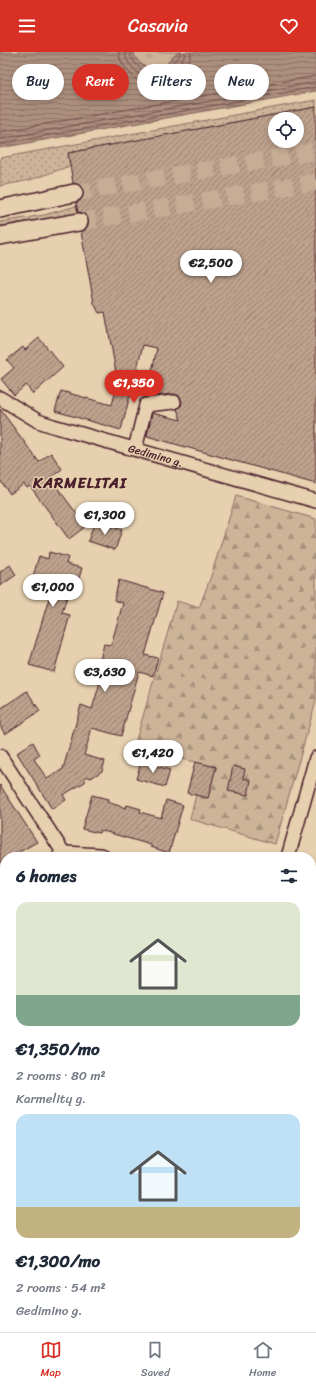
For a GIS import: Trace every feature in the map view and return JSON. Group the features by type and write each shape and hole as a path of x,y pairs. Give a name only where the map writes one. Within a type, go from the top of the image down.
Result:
{"main road":[{"path":"0,209 74,193"},
{"path":"0,236 79,222"}],"street":[{"name":"Gedimino g.","path":"0,398 38,421 53,426 316,501"},
{"path":"134,449 146,406 174,402"},
{"path":"0,756 60,852"},
{"path":"289,852 316,758"}],"green space":[{"path":"133,52 179,52 174,55 167,64 141,64"},
{"path":"316,100 316,107 289,112 268,112 268,116 68,153 70,166 30,180 0,186 0,158"},
{"path":"76,206 78,214 0,226 0,222 44,215"},
{"path":"236,496 316,519 316,701 275,844 190,819 196,795 208,798 216,767 143,750 136,740 177,601 199,608 211,576"}],"water":[{"path":"0,52 133,52 141,64 137,64 137,100 206,100 206,64 167,64 174,55 179,52 316,52 316,91 269,99 269,64 214,64 214,100 266,100 0,148"}],"building":[{"path":"316,107 316,484 147,436 152,413 181,420 177,409 181,406 182,401 178,395 173,394 155,396 147,394 157,348 143,345 121,430 55,411 61,391 112,405 120,373 116,372 105,312 99,313 94,303 81,232 88,226 89,220 86,215 78,212 76,203 84,196 84,191 81,186 73,183 68,153 268,116 268,148 304,148 304,112 289,112"},
{"path":"39,338 63,367 33,394 26,385 14,395 1,379 14,368 7,360 23,347 25,350"},
{"path":"0,409 39,462 51,453 62,469 50,478 86,526 69,539 30,486 27,488 24,484 10,494 0,480"},
{"path":"95,521 122,530 115,550 88,541"},
{"path":"49,552 68,557 66,564 82,568 75,592 69,590 62,613 70,615 54,672 29,665 50,595 43,593 45,584 32,580 39,556 48,559"},
{"path":"10,565 16,575 0,586 0,572"},
{"path":"119,580 163,593 145,655 158,658 153,676 139,672 121,736 92,728 84,755 105,761 102,771 91,778 86,776 85,782 63,795 66,800 52,809 17,753 33,742 40,755 34,759 47,779 63,769 81,705 92,709 105,666 99,664 104,644 111,645 123,603 114,600"},
{"path":"27,691 40,711 5,734 0,726 0,709"},
{"path":"141,762 170,770 165,787 136,779"},
{"path":"195,762 216,767 208,798 187,793"},
{"path":"233,766 245,769 243,778 251,780 248,795 228,791"},
{"path":"0,785 37,842 19,852 0,852"},
{"path":"92,795 108,799 107,802 126,808 127,805 141,809 140,812 161,818 166,800 183,805 169,852 100,830 99,833 82,829"}],"tunnel":[{"path":"74,193 316,151"},
{"path":"79,222 316,182"}],"district":[{"name":"KARMELITAI","path":"80,483"}]}
